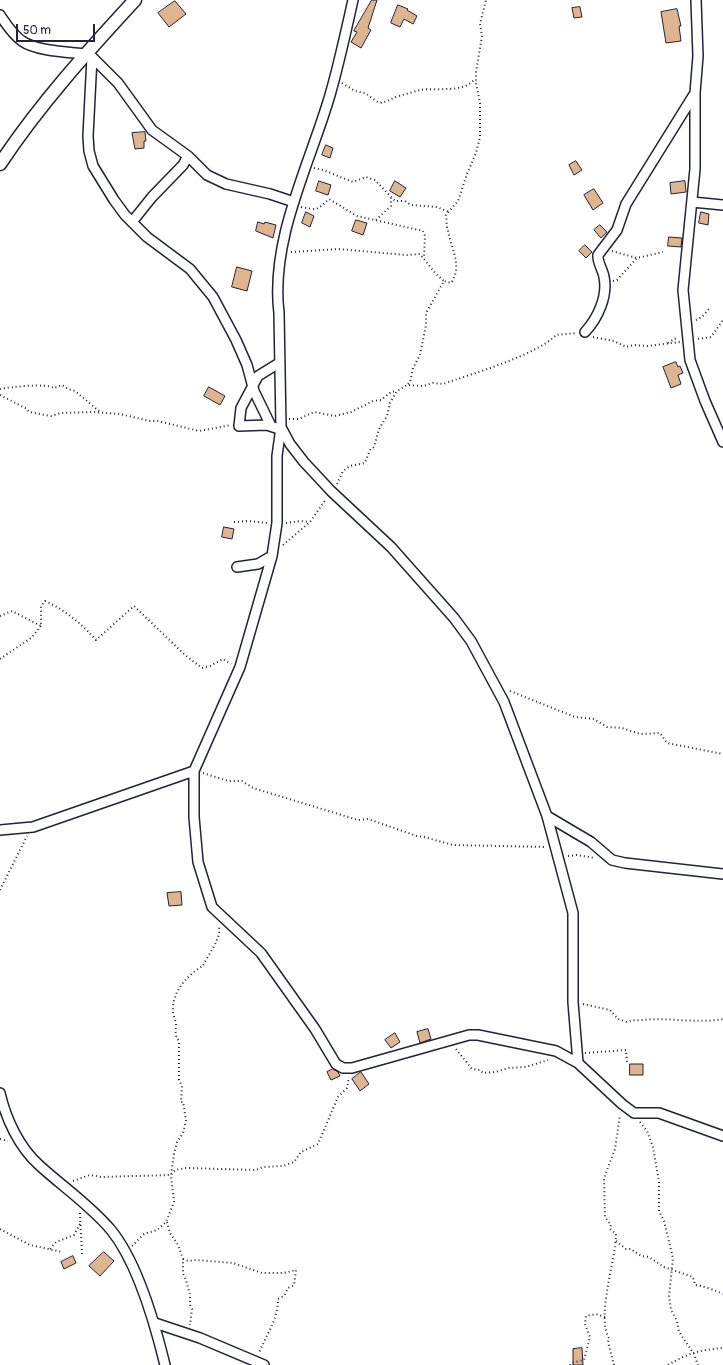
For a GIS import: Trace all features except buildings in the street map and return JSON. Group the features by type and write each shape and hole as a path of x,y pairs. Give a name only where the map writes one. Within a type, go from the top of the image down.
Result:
{"street":[{"path":"0,164 34,117 135,0"},
{"path":"353,0 333,83 288,220 283,251 277,295 279,313 277,523 272,556 240,667 194,771 194,817 198,862 212,907 261,953 315,1029 336,1064 343,1068 352,1068 469,1035 478,1035 533,1048 542,1047 577,1058 622,1104 634,1113 659,1113 723,1136"},
{"path":"696,0 698,56 695,93 695,169 683,286 690,360 705,401 723,442"},
{"path":"0,15 13,34 23,42 35,47 88,56 118,83 152,130 188,156 207,175 216,180 293,204"},
{"path":"88,56 89,151 93,166 106,188 132,222 159,247 190,269 213,297 236,340 247,365 253,386 290,444 331,491 391,547 449,612 471,641 497,688 547,816 573,913 573,1002 577,1058"},
{"path":"586,332 593,325 599,312 605,284 598,259 601,252 617,230 626,204 695,93"},
{"path":"132,222 152,196 183,165 188,156"},
{"path":"692,202 723,205"},
{"path":"278,426 239,426 241,408 261,373 279,363"},
{"path":"237,567 258,564 272,556"},
{"path":"0,830 33,827 194,771"},
{"path":"547,816 591,842 612,860 625,863 723,874"},
{"path":"0,1093 2,1107 21,1144 38,1164 92,1209 112,1231 126,1252 155,1323 165,1365"},
{"path":"155,1323 261,1364"}],"path":[{"path":"278,426 314,412 335,416 351,412 373,401 381,400 391,392 397,391 410,382 413,368 420,356 426,325 426,313 444,281 452,283 454,279 456,268 454,246 447,229 446,215 458,201 476,153 480,137 480,103 476,78 482,36 480,24 486,0"},
{"path":"333,83 340,82 355,91 365,93 379,104 389,102 397,96 420,90 449,87 459,88 472,83 476,78"},
{"path":"305,166 324,170 353,182 366,177 375,180 395,201 404,201 411,205 437,207 449,212"},
{"path":"376,220 391,206 391,197"},
{"path":"293,204 313,210 322,207 328,199 357,216 423,231 425,236 424,258"},
{"path":"283,251 346,250 406,255 420,254 440,278 448,283"},
{"path":"601,252 609,250 637,258 663,252"},
{"path":"605,284 617,280 637,258"},
{"path":"666,344 687,334 692,325 709,309"},
{"path":"407,385 423,386 433,383 443,384 518,356 549,342 556,335 586,332 589,336 614,341 626,347 634,345 647,346 666,344 687,334 711,337 723,320"},
{"path":"0,389 28,386 50,386 54,388 62,385 75,391 100,413"},
{"path":"272,556 310,522 341,479 343,471 350,466 365,463 370,450 374,447 379,429 387,416 390,403 397,391"},
{"path":"0,395 27,409 29,412 51,416 61,413 130,415 199,432 211,430 226,424 239,426"},
{"path":"234,522 310,522"},
{"path":"0,659 31,638 41,626 41,606 45,601 55,606 86,628 96,640 134,606 185,655 202,668 210,666 223,659 240,667"},
{"path":"0,616 12,611 41,626"},
{"path":"497,688 519,694 538,704 556,709 575,717 594,719 608,727 622,728 640,734 660,733 667,743 723,754"},
{"path":"194,771 228,781 242,781 253,788 358,820 368,819 417,836 453,845 485,847 519,845 555,846"},
{"path":"0,890 33,827"},
{"path":"557,855 577,855 612,860"},
{"path":"126,1252 144,1234 157,1230 166,1222 174,1202 171,1175 174,1154 177,1142 184,1133 186,1120 180,1095 182,1086 179,1080 178,1041 175,1037 175,1020 173,1011 181,984 192,972 203,966 207,955 220,934 217,917 212,907"},
{"path":"573,1002 610,1010 618,1019 628,1022 632,1020 650,1018 711,1021 723,1019"},
{"path":"469,1035 456,1049 472,1069 480,1070 483,1073 495,1072 509,1068 526,1067 565,1055"},
{"path":"577,1058 626,1050 628,1062"},
{"path":"62,1185 90,1175 101,1177 171,1175 175,1170 186,1168 256,1170 263,1167 283,1166 294,1162 302,1152 318,1144 338,1097 346,1088 352,1068"},
{"path":"614,1365 608,1342 609,1338 605,1331 605,1317 616,1234 610,1229 610,1225 606,1217 604,1178 615,1149 622,1104"},
{"path":"634,1113 647,1131 653,1147 659,1182 659,1211 664,1221 672,1256 669,1296 671,1310 677,1321 679,1332 694,1354 698,1365"},
{"path":"78,1198 81,1223 82,1254"},
{"path":"166,1222 170,1233 178,1245 183,1259 183,1274 190,1295 190,1305 192,1308 189,1335"},
{"path":"50,1248 56,1242 74,1235 81,1223"},
{"path":"0,1230 30,1245 50,1248 62,1252"},
{"path":"616,1240 626,1249 631,1249 641,1256 649,1257 664,1267 693,1277 695,1285 701,1285 706,1289 723,1294"},
{"path":"183,1259 188,1262 196,1260 233,1263 262,1273 284,1273 296,1270 294,1285 288,1288 284,1296 278,1299 275,1321 267,1332 264,1345 259,1353 261,1364"},
{"path":"570,1365 571,1363 584,1360 590,1337 585,1324 586,1316 596,1314 605,1317"},
{"path":"668,1365 688,1354 694,1354 708,1348 723,1348"}]}
